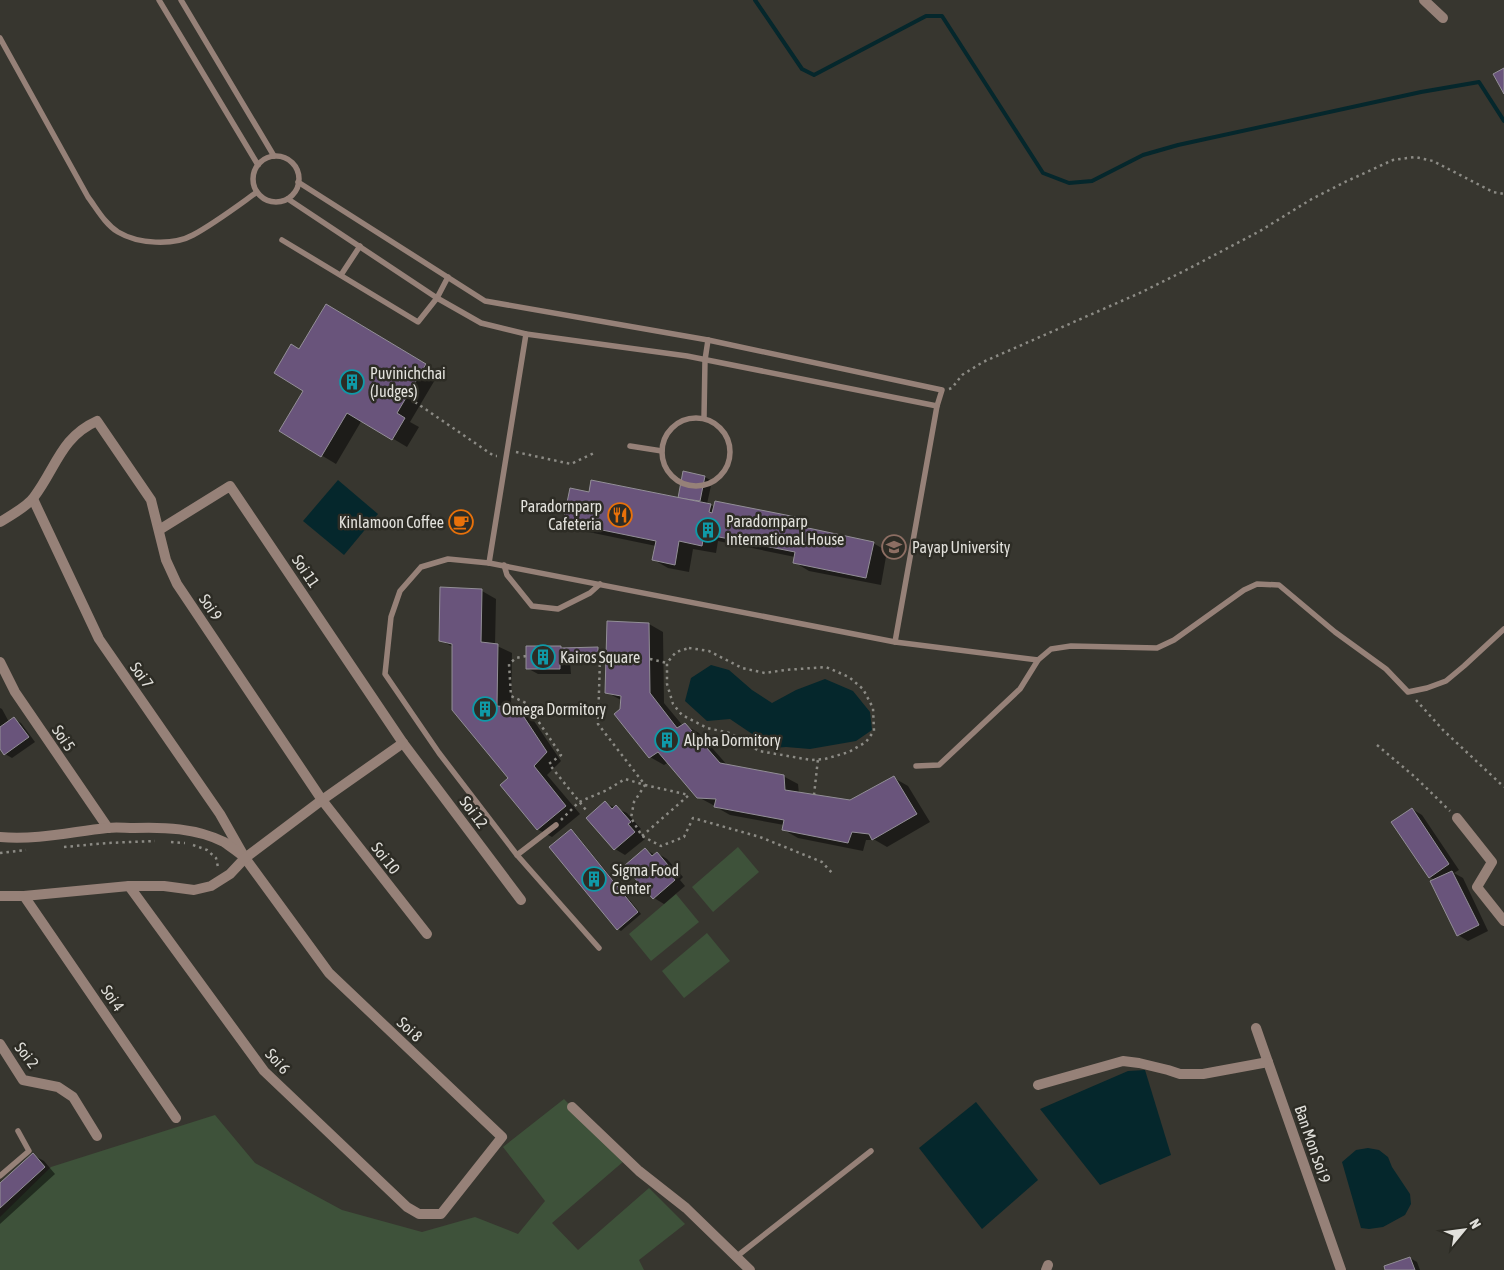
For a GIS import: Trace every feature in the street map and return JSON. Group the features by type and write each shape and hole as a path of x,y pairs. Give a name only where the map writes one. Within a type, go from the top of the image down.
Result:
{"street":[{"path":"1424,0 1442,18"},
{"name":"Soi 9","path":"33,499 68,441 85,426 97,421 151,500 166,560 177,584 322,800"},
{"name":"Soi 11","path":"159,530 230,486 403,743"},
{"path":"0,522 33,499"},
{"name":"Soi 7","path":"33,499 99,639 220,814 245,858"},
{"name":"Soi 5","path":"0,662 15,692 108,828"},
{"path":"0,896 24,896 129,886 164,886 194,890 211,886 230,874 245,858 322,800 403,743"},
{"name":"Soi 12","path":"403,743 521,900"},
{"name":"Soi 10","path":"322,800 427,934"},
{"path":"1457,818 1492,862 1477,887 1504,921"},
{"path":"0,837 22,839 108,828 186,830 224,842 245,858"},
{"name":"Soi 8","path":"245,858 329,974 502,1137 441,1214"},
{"name":"Soi 6","path":"129,886 264,1071 407,1207 419,1214 441,1214"},
{"name":"Soi 4","path":"24,896 176,1118"},
{"name":"Ban Mon Soi 9","path":"1256,1028 1341,1270"},
{"name":"Soi 2","path":"0,1044 23,1080 58,1087 73,1097 97,1136"},
{"path":"1038,1084 1123,1061 1139,1062 1180,1074 1204,1074 1268,1062"},
{"path":"572,1107 639,1171 686,1208 750,1270"}],"lane":[{"path":"159,0 258,165"},
{"path":"181,0 274,156"},
{"path":"0,38 2,46 88,197 101,216 118,232 142,241 169,242 191,236 257,192"},
{"path":"274,156 286,158 298,172 297,189 288,198 279,202 268,201 257,192 254,185 254,171 258,165 262,160 274,156"},
{"path":"298,182 485,300 708,340 942,390 937,406 895,642"},
{"path":"288,198 437,298 481,323 526,334 705,360 937,406"},
{"path":"282,240 418,322 437,298 448,277"},
{"path":"341,275 360,246"},
{"path":"489,562 526,334"},
{"path":"704,418 705,360 708,340"},
{"path":"704,418 714,423 723,431 729,442 730,454 728,465 722,475 712,483 701,486 689,486 678,482 669,474 663,463 663,441 675,425 688,419 704,418"},
{"path":"630,446 662,451"},
{"path":"599,948 517,855 440,753 385,674 391,617 400,591 421,567 448,559 489,562 895,642 1038,660"},
{"path":"504,566 507,575 532,606 558,609 590,593 600,584"},
{"path":"916,766 939,765 1020,689 1038,660 1051,649 1072,646 1157,648 1174,640 1244,590 1256,584 1279,585 1335,632 1386,669 1408,692 1446,681 1504,629"},
{"path":"517,855 556,825"},
{"path":"0,1176 29,1151 18,1131"},
{"path":"736,1256 871,1151"}],"path":[{"path":"942,390 952,388 962,375 983,362 1142,292 1260,231 1310,200 1393,160 1415,157 1433,161 1493,192 1504,194"},
{"path":"415,402 494,456 506,454 571,464 594,453"},
{"path":"689,648 709,651 742,668 765,673 826,667 849,676 863,689 872,708 874,730 866,742 848,752 825,759 811,760 759,751 730,733 707,728 682,716 673,704 667,684 667,663 676,652 689,648"},
{"path":"526,656 516,658 509,664 511,696 526,703 560,755 549,764 586,810"},
{"path":"560,658 600,659 598,724 645,785"},
{"path":"650,659 667,663"},
{"path":"1408,692 1443,730 1504,787"},
{"path":"1377,745 1415,777 1457,818"},
{"path":"814,794 818,759"},
{"path":"556,825 579,802 607,790 625,779 689,795 642,836"},
{"path":"645,785 634,802 631,818 642,836 661,846 684,838 694,818 760,837 822,862 833,874"},
{"path":"59,847 162,840"},
{"path":"172,842 191,844 207,850 216,858 218,867 214,872"},
{"path":"0,853 29,850"}],"green space":[{"path":"738,847 759,872 713,912 692,887"},
{"path":"676,894 699,922 651,961 629,934"},
{"path":"707,933 730,961 684,998 662,971"},
{"path":"564,1099 624,1161 552,1223 578,1250 649,1188 685,1224 639,1260 644,1270 0,1270 0,1217 51,1167 215,1115 255,1163 342,1210 422,1232 475,1217 518,1234 545,1201 503,1147"}],"water":[{"path":"338,480 378,514 344,555 303,521"},
{"path":"711,665 729,670 752,690 772,703 796,690 825,679 853,691 870,712 872,730 856,741 810,749 773,748 730,719 707,721 685,701 691,678"},
{"path":"1145,1070 1171,1155 1100,1185 1040,1109 1128,1071"},
{"path":"976,1102 1038,1180 982,1229 919,1148"},
{"path":"1368,1148 1379,1150 1388,1157 1392,1167 1410,1194 1411,1204 1405,1215 1383,1227 1369,1229 1361,1228 1342,1162 1356,1150"}],"building":[{"path":"1504,68 1504,94 1493,74"},
{"name":"Puvinichchai (Judges)","path":"326,304 426,364 397,413 405,418 392,440 347,413 321,457 279,431 303,391 274,373 291,344 299,349"},
{"name":"Paradornparp International House","path":"683,471 705,476 700,501 678,498"},
{"name":"Paradornparp International House","path":"591,480 711,504 709,512 712,513 715,501 796,517 794,525 874,542 866,578 793,563 795,552 704,534 702,546 679,541 675,565 652,560 656,541 563,522 570,488 589,492"},
{"name":"Omega Dormitory","path":"440,587 482,589 481,642 498,644 497,706 518,708 547,752 534,766 566,806 537,830 500,785 508,778 452,710 452,644 439,641"},
{"name":"Alpha Dormitory","path":"607,621 649,623 650,693 677,728 685,723 720,763 784,775 785,790 850,800 894,776 917,814 872,840 869,834 852,832 848,843 782,830 784,820 714,807 716,799 697,798 658,752 649,758 614,714 620,709 621,696 605,693"},
{"name":"Kairos Square","path":"526,646 561,646 561,648 598,647 598,657 560,656 560,669 526,669"},
{"path":"14,717 29,737 4,755 0,749 0,727"},
{"path":"605,801 612,809 616,805 631,822 628,824 635,832 614,850 586,818"},
{"path":"1412,808 1449,864 1429,878 1391,822"},
{"name":"Sigma Food Center","path":"571,829 638,912 617,930 549,847"},
{"path":"645,848 652,856 657,852 673,871 670,874 675,880 653,899 624,866"},
{"path":"1452,871 1479,925 1457,936 1430,881"},
{"path":"33,1153 45,1167 0,1208 0,1183"},
{"path":"1410,1257 1415,1270 1385,1270 1384,1266"}],"waterway":[{"path":"755,0 802,69 814,75 926,16 942,16 1043,173 1069,183 1092,181 1143,155 1178,145 1421,92 1479,82 1504,121"}],"place":[{"name":"Puvinichchai (Judges)","path":"352,382"},
{"name":"Paradornparp Cafeteria","path":"620,515"},
{"name":"Kinlamoon Coffee","path":"461,522"},
{"name":"Paradornparp International House","path":"708,530"},
{"name":"Payap University","path":"894,547"},
{"name":"Kairos Square","path":"543,657"},
{"name":"Omega Dormitory","path":"485,709"},
{"name":"Alpha Dormitory","path":"667,740"},
{"name":"Sigma Food Center","path":"594,879"}]}
